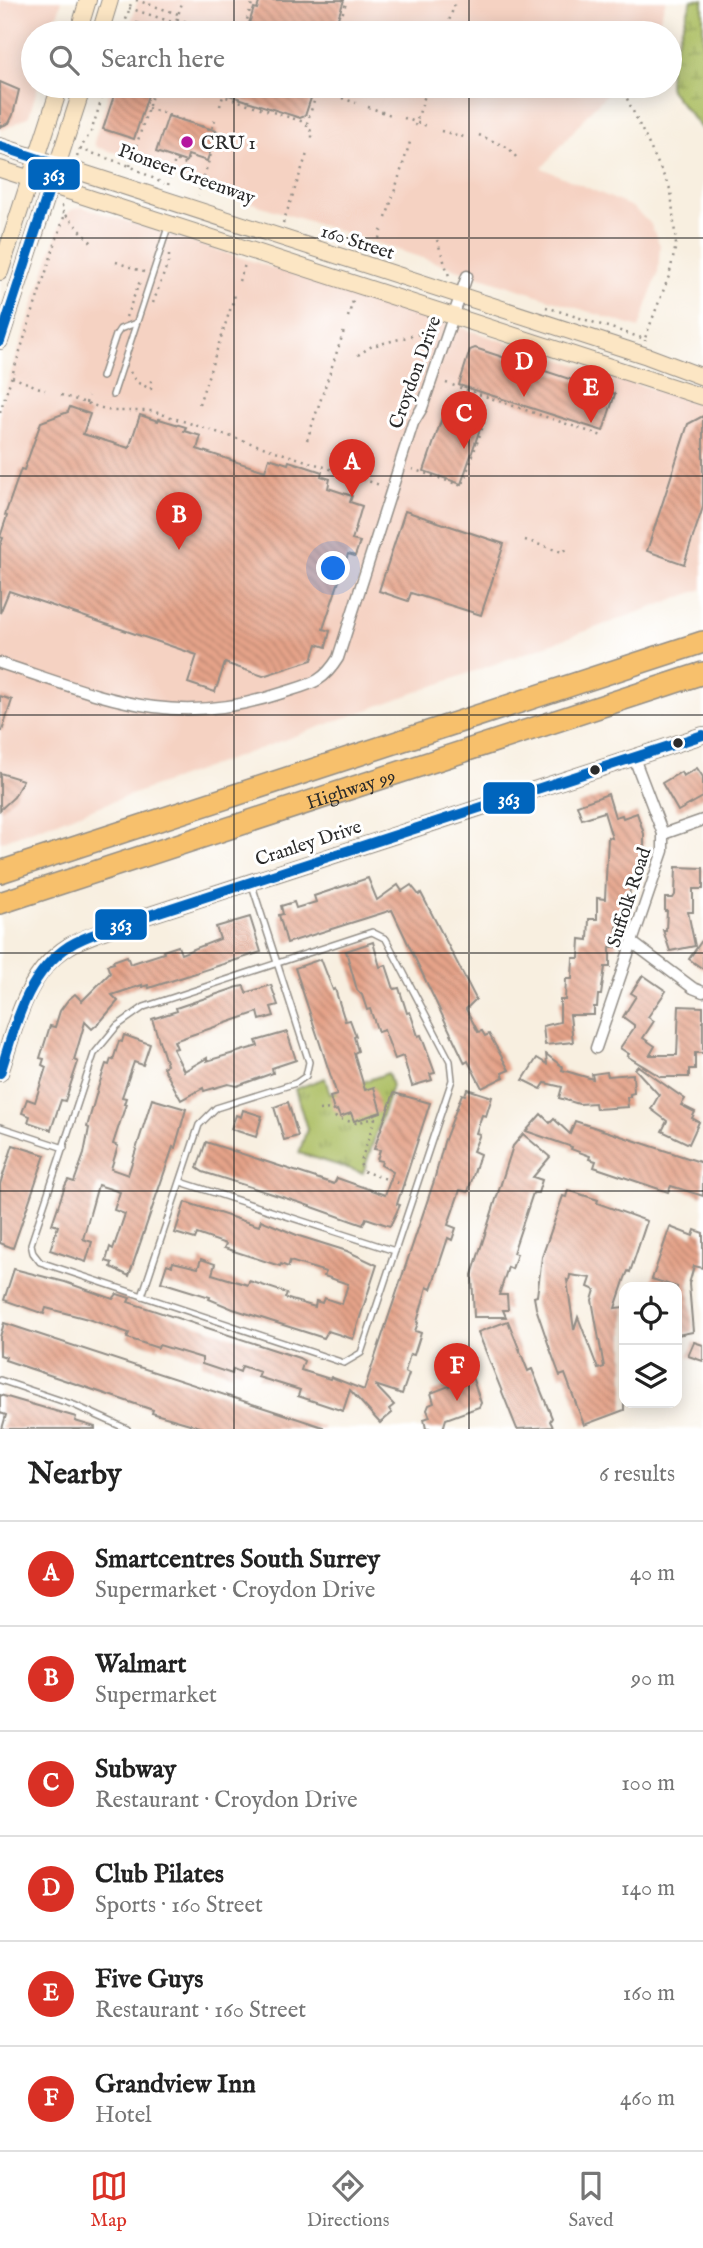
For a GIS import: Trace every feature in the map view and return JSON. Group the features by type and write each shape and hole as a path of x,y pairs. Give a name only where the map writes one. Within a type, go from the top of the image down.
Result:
{"highway":[{"name":"Highway 99","path":"0,872 703,642"},
{"name":"Highway 99","path":"0,902 703,673"}],"street":[{"path":"82,21 88,0"},
{"path":"104,21 110,0"},
{"path":"0,272 57,98"},
{"path":"0,341 79,98"},
{"name":"160 Street","path":"0,146 647,356 703,377"},
{"path":"0,169 703,397"},
{"name":"Croydon Drive","path":"0,663 115,701 152,708 188,710 227,708 289,691 328,675 338,657 413,423 422,408 467,276"},
{"name":"Cranley Drive","path":"0,1073 23,1002 34,979 54,956 70,945 120,925 703,734"},
{"name":"Suffolk Road","path":"596,1048 663,851 663,834 634,758"},
{"path":"663,834 703,820"},
{"path":"633,943 693,988 703,992"}],"lane":[{"path":"113,395 169,224"},
{"path":"102,377 116,335 120,329 136,323"},
{"path":"142,1296 200,1125 216,1108 296,1083 306,1076 309,1062 251,883"},
{"path":"372,932 386,939 450,1061 452,1080 362,1353 344,1363 40,1262 33,1254 31,1244 94,1054 117,1026 144,1007 276,963 372,932"},
{"path":"0,1127 64,1148"},
{"path":"181,1182 395,1251"},
{"path":"0,1380 75,1405 127,1429"}],"path":[{"path":"126,21 134,0 177,19"},
{"path":"177,19 183,0"},
{"path":"247,21 253,0"},
{"path":"340,21 347,0"},
{"path":"449,21 456,0"},
{"path":"130,8 184,21"},
{"name":"Pioneer Greenway","path":"102,98 91,132 80,149 130,166 178,188"},
{"path":"130,166 151,98"},
{"path":"220,106 222,98"},
{"path":"229,98 307,123"},
{"path":"312,139 312,131 306,129 315,98"},
{"path":"342,98 356,103"},
{"path":"416,124 424,98"},
{"path":"627,98 671,191 676,245 669,276 645,339"},
{"path":"368,107 391,114"},
{"path":"148,108 218,132 198,195"},
{"path":"404,118 430,127"},
{"path":"212,128 215,120"},
{"path":"441,131 464,137"},
{"path":"479,135 509,148 516,156"},
{"path":"386,218 411,139"},
{"path":"284,223 308,151"},
{"path":"168,185 176,160 186,164 189,155"},
{"path":"61,210 92,243"},
{"path":"0,412 65,214"},
{"path":"375,252 382,228"},
{"path":"437,240 449,276"},
{"path":"149,310 159,290 171,248"},
{"path":"116,262 144,272"},
{"path":"239,281 246,262"},
{"path":"118,323 128,314 148,264"},
{"path":"199,404 235,295"},
{"path":"348,317 354,298"},
{"path":"307,440 344,331"},
{"path":"358,355 372,346 431,331"},
{"path":"129,371 136,382 151,389 151,376"},
{"path":"12,377 45,390"},
{"path":"446,383 605,437"},
{"path":"61,395 111,411 152,411 380,485"},
{"path":"86,403 88,396"},
{"path":"412,469 463,486 484,422 438,408"},
{"path":"525,540 562,552 567,549"},
{"path":"319,1110 331,1109 337,1118 356,1123 375,1118 360,1164 365,1172 408,1186"}],"shaded area":[{"path":"0,0 62,0 56,21 21,21 21,98 34,98 29,116 3,130 0,129"},
{"path":"138,0 666,0 659,21 132,21"},
{"path":"107,98 603,98 542,168 632,207 650,223 660,245 658,273 639,328 175,178 136,159 96,147 94,142"},
{"path":"82,207 703,405 703,589 0,842 0,405 62,219 71,210"}],"green space":[{"path":"692,0 703,0 703,131 676,98 682,98 682,28"},
{"path":"388,1073 392,1086 363,1173 299,1153 307,1129 295,1089 325,1078 330,1094"}],"building":[{"path":"260,0 344,0 337,21 250,21 254,8 257,9"},
{"path":"0,82 19,90 9,123 0,127"},
{"path":"113,98 147,98 134,139 103,129"},
{"path":"238,98 311,98 305,116 300,118"},
{"name":"CRU 1","path":"168,116 217,131 207,161 188,155 186,162 156,152"},
{"path":"475,348 615,394 603,431 459,385 470,350"},
{"path":"70,407 90,414 83,434 129,448 140,415 158,421 159,419 186,427 184,431 201,436 197,449 265,471 269,458 288,464 289,461 322,472 321,476 330,479 328,488 352,496 350,502 362,506 352,540 360,542 355,556 348,554 323,629 330,631 326,647 317,644 312,660 263,676 225,663 215,692 188,683 197,655 9,591 0,613 0,546 3,538 0,537 7,516 5,515 41,422 68,412"},
{"path":"444,412 482,423 461,484 424,471"},
{"path":"703,416 703,507 684,564 647,551 688,424"},
{"path":"405,511 504,544 481,615 411,593 408,601 379,591"},
{"path":"0,696 12,700 2,731 0,731"},
{"path":"697,768 703,777 703,797 678,811 662,783 681,772 683,776"},
{"path":"0,773 23,780 14,797 0,810"},
{"path":"608,794 615,817 622,815 623,818 637,813 644,834 644,865 638,865 637,887 630,886 629,906 625,908 623,927 617,926 616,947 610,947 610,967 605,967 601,995 598,995 594,1015 570,1015 573,1042 545,1045 543,1026 560,1022 560,1000 565,1000 566,979 572,979 573,958 579,958 580,939 588,940 589,919 597,919 597,898 605,899 608,837 612,838 604,812 582,819 577,805"},
{"path":"676,867 703,868 703,889 693,889 693,912 688,912 695,946 670,951 663,930 666,930 665,898 673,898 675,895"},
{"path":"368,878 377,900 398,885 402,891 411,885 419,895 421,893 476,999 466,1009 478,1032 482,1031 485,1036 489,1034 509,1070 502,1073 504,1077 482,1088 468,1061 465,1063 392,910 287,943 279,915 283,914 281,906 294,902 296,908 316,902 314,896"},
{"path":"250,917 261,952 149,988 148,985 142,985 112,995 118,1001 101,1021 92,1029 85,1022 74,1060 78,1062 65,1101 61,1100 51,1130 28,1122 30,1116 22,1113 27,1099 35,1102 46,1067 42,1065 44,1059 40,1058 50,1026 55,1027 60,1011 68,1000 75,994 82,1001 110,973 107,965 114,963 113,961 127,956 130,964 178,946 181,954 220,939 216,927"},
{"path":"703,939 703,969 689,959"},
{"path":"373,942 380,967 386,965 394,989 399,988 407,1013 410,1012 418,1036 421,1035 435,1073 430,1074 432,1080 412,1086 403,1056 395,1059 384,1030 378,1032 370,1009 367,1010 362,995 357,990 346,951"},
{"path":"321,959 333,990 335,989 345,1021 350,1020 356,1036 354,1037 358,1051 354,1053 365,1090 374,1087 381,1112 354,1121 351,1113 340,1117 337,1110 334,1111 330,1097 337,1095 295,968"},
{"path":"643,975 666,991 648,1017 654,1021 643,1038 655,1046 650,1055 677,1055 679,1006 703,1007 703,1053 695,1053 695,1069 689,1069 689,1077 661,1077 627,1056 629,1054 620,1048 634,1028 634,1025 623,1017 636,996 631,993"},
{"path":"271,985 278,1005 271,1007 274,1016 260,1020 258,1012 174,1041 177,1048 173,1049 184,1071 207,1058 207,1061 258,1046 256,1041 287,1032 296,1060 272,1068 273,1073 237,1086 228,1084 204,1091 203,1088 181,1100 163,1067 167,1065 152,1019 238,987 244,986 246,993"},
{"path":"124,1035 150,1044 143,1065 134,1062 122,1097 126,1098 126,1104 113,1144 118,1146 111,1169 128,1175 152,1099 186,1109 175,1148 173,1147 129,1276 111,1267 112,1263 106,1261 125,1214 114,1210 120,1192 98,1185 83,1239 92,1242 86,1262 50,1250 58,1226 52,1224 65,1186 68,1180 74,1182 84,1154 87,1127 106,1064 109,1065 111,1059 113,1060 119,1041 122,1042"},
{"path":"546,1054 563,1067 562,1070 593,1079 592,1074 607,1072 608,1076 633,1074 634,1093 627,1097 628,1107 596,1109 595,1103 579,1104 559,1098 562,1087 545,1083 541,1089 523,1080 537,1058 547,1064"},
{"path":"638,1066 685,1099 681,1105 695,1112 692,1118 699,1122 689,1144 662,1131 667,1121 651,1109 659,1095 635,1069"},
{"path":"467,1089 492,1097 486,1116 482,1115 476,1133 480,1134 473,1151 480,1154 468,1192 460,1190 448,1225 456,1228 452,1240 448,1238 431,1289 427,1287 415,1331 421,1333 414,1355 410,1354 405,1372 409,1374 402,1394 375,1385 394,1405 389,1409 392,1413 380,1423 350,1390 343,1411 298,1396 300,1390 258,1377 260,1372 242,1366 240,1372 233,1369 232,1374 202,1364 202,1358 127,1338 129,1333 88,1319 46,1308 44,1314 4,1300 14,1269 65,1282 113,1299 117,1294 130,1298 128,1302 299,1358 304,1361 301,1370 330,1379 331,1377 364,1390 434,1181 444,1142 462,1094 465,1095"},
{"path":"394,1093 430,1103 397,1204 400,1205 390,1226 366,1218 363,1225 197,1168 206,1142 334,1184 337,1178 385,1195 393,1172 381,1165 382,1161 377,1160 380,1150 374,1149"},
{"path":"288,1102 298,1136 284,1140 274,1107"},
{"path":"243,1110 262,1116 256,1137 231,1129 236,1115 241,1117"},
{"path":"541,1114 550,1123 554,1119 570,1134 575,1121 703,1163 703,1196 671,1186 668,1192 594,1167 596,1161 589,1159 590,1156 526,1131"},
{"path":"523,1134 550,1157 533,1177 542,1180 538,1193 533,1193 513,1253 517,1254 512,1269 508,1267 499,1295 507,1295 508,1310 503,1310 506,1317 474,1317 472,1275 513,1146"},
{"path":"13,1145 45,1155 13,1248 0,1243 0,1184"},
{"path":"568,1190 647,1221 630,1272 628,1271 624,1282 619,1282 619,1296 615,1308 619,1308 619,1408 624,1410 584,1425 565,1374 560,1376 534,1297 537,1296 542,1257 563,1196 566,1197","holes":["570,1275 591,1278 588,1287 595,1290 592,1300 604,1367 598,1369 578,1317 574,1330 567,1280 569,1281"]},
{"path":"185,1202 259,1226 261,1220 299,1236 347,1251 377,1265 353,1339 328,1331 324,1338 233,1309 209,1299 210,1297 161,1282 167,1264 172,1266 173,1262 198,1268 201,1259 215,1264 212,1274 248,1285 249,1281 259,1284 287,1293 285,1298 315,1307 316,1301 322,1303 324,1298 342,1304 348,1284 324,1276 326,1272 290,1261 288,1267 281,1264 280,1266 224,1248 226,1244 197,1234 195,1239 175,1233"},
{"path":"670,1227 693,1236 695,1230 703,1233 703,1268 694,1266 689,1284 693,1332 682,1334 682,1282 652,1279"},
{"path":"508,1321 528,1371 532,1369 552,1418 550,1421 553,1427 517,1429 478,1332"},
{"path":"4,1323 323,1429 207,1429 152,1413 153,1410 5,1360 6,1357 0,1355 0,1337"},
{"path":"694,1342 703,1345 703,1361 688,1356"},
{"path":"472,1377 481,1403 479,1407 446,1419 443,1429 426,1429 424,1419 430,1417 427,1410 429,1405 434,1403 431,1393"},
{"path":"0,1395 76,1417 75,1421 95,1429 2,1429 6,1415 0,1413"}],"transit line":[{"name":"363","path":"0,146 57,165 0,341"},
{"name":"363","path":"0,1073 17,1020 32,986 54,958 81,939 703,735"}],"place":[{"name":"CRU 1","path":"187,142"},
{"name":"Club Pilates","path":"524,397"},
{"name":"Five Guys","path":"591,423"},
{"name":"Subway","path":"464,449"},
{"name":"Smartcentres South Surrey","path":"352,497"},
{"name":"Walmart","path":"179,550"},
{"name":"Grandview Inn","path":"457,1401"}]}
